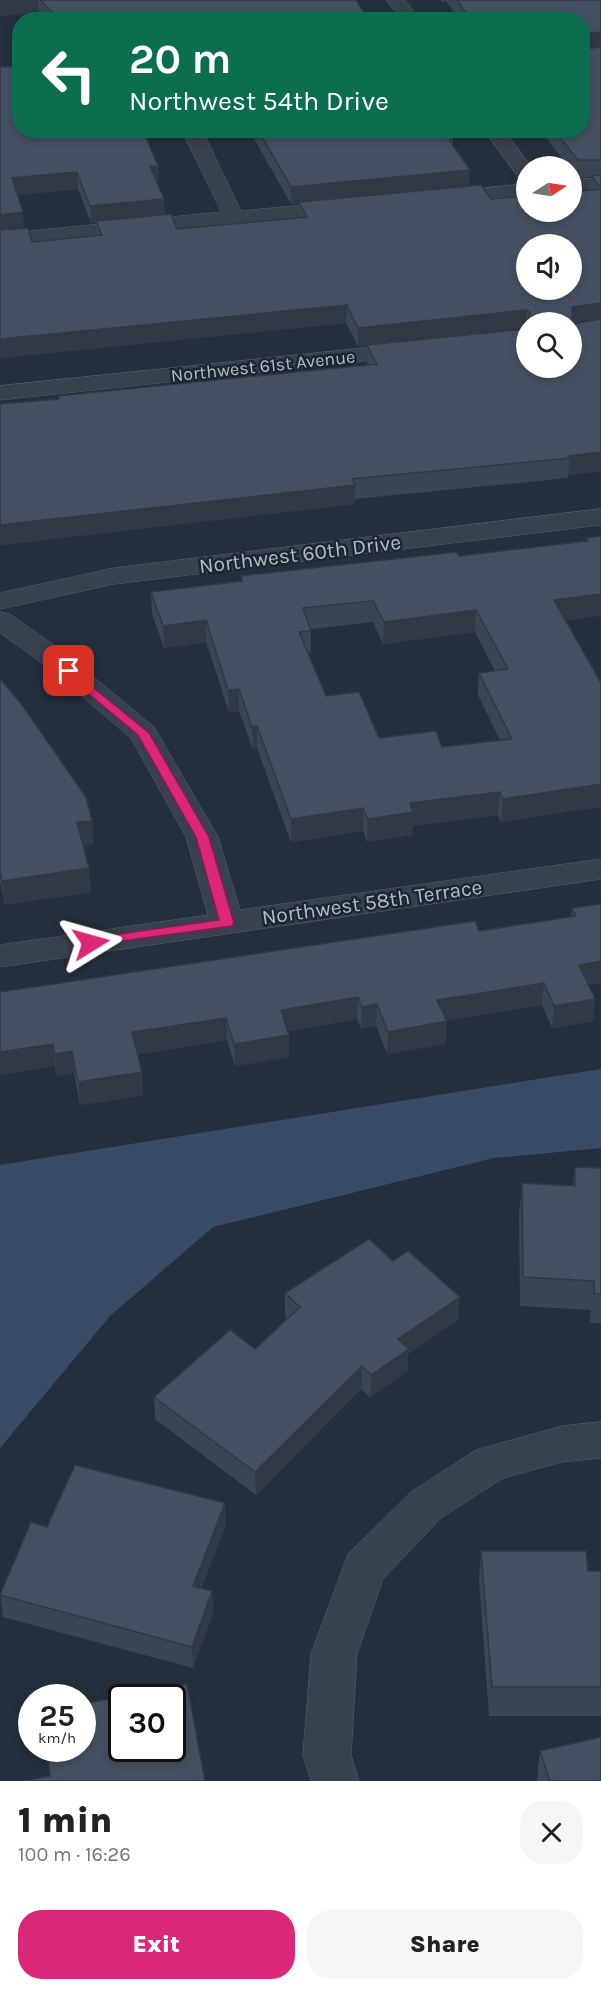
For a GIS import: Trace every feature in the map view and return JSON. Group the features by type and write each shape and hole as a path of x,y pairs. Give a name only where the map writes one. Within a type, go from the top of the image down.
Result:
{"street":[{"path":"196,138 234,217"},
{"path":"500,138 516,160"},
{"path":"582,185 601,184"},
{"path":"421,200 516,191"},
{"path":"0,240 363,206"},
{"name":"Northwest 61st Avenue","path":"0,393 433,348"},
{"name":"Northwest 60th Drive","path":"0,601 114,576 601,517"},
{"path":"0,620 51,656 143,733 202,837 227,923"},
{"name":"Northwest 58th Terrace","path":"0,956 601,869"},
{"path":"335,1781 327,1755 334,1653 364,1568 426,1505 491,1463 562,1444 601,1440"}],"water":[{"path":"601,1069 601,1148 494,1158 213,1227 110,1316 0,1448 0,1165"}],"building":[{"path":"40,0 356,0 364,12 52,12"},
{"path":"457,0 601,0 601,32 590,33 590,12 465,12"},
{"path":"601,47 601,160 582,160 582,156 575,156 560,138 590,138 590,48"},
{"path":"12,66 12,138 146,138 158,166 150,166 164,199 90,206 77,172 12,178 23,212 0,215 0,67"},
{"path":"263,138 452,138 449,140 470,170 291,187"},
{"path":"601,175 601,188 591,176"},
{"path":"481,185 491,199 516,197 516,222 582,222 582,191 601,189 601,303 572,307 572,312 529,312 527,310 358,328 347,305 0,339 0,230 28,228 32,242 102,235 96,221 171,214 177,229 307,217 299,202"},
{"path":"601,319 601,452 568,456 570,458 352,479 355,485 0,525 0,404 59,399 58,396 377,364 367,345 516,330 516,378 582,378 582,322"},
{"path":"601,536 601,594 554,600 601,683 601,784 503,799 500,792 410,803 413,812 368,819 363,808 291,819 257,726 252,727 239,689 228,690 206,620 163,626 151,592 242,581 241,576 457,552 459,556 588,541 586,538","holes":["373,601 384,622 476,610 508,669 479,673 512,739 442,747 436,731 379,738 359,692 326,696 299,632 311,631 303,608"]},
{"path":"0,679 22,705 86,797 92,821 77,822 89,868 2,881 0,870"},
{"path":"601,904 601,961 579,965 595,999 554,1006 544,983 437,1000 447,1021 388,1032 377,1004 362,1007 358,997 281,1010 289,1035 234,1044 226,1018 132,1032 142,1072 78,1082 72,1051 55,1054 53,1044 0,1052 0,992 475,921 479,931 576,916 572,908"},
{"path":"575,1167 601,1168 601,1294 594,1293 594,1281 523,1277 522,1183 575,1186"},
{"path":"369,1239 393,1261 408,1251 460,1297 398,1339 409,1349 371,1375 362,1366 255,1472 154,1397 230,1330 255,1349 300,1307 285,1293"},
{"path":"75,1465 225,1503 193,1586 212,1591 192,1647 0,1595 31,1522 47,1527"},
{"path":"481,1551 586,1551 588,1571 601,1571 601,1687 492,1687"},
{"path":"187,1684 205,1781 24,1781 50,1776 48,1762 96,1762 96,1701 108,1699 108,1762 186,1762"},
{"path":"601,1737 601,1781 550,1781 540,1751"}],"route":[{"path":"69,671 143,733 202,837 227,923 91,943"}]}
